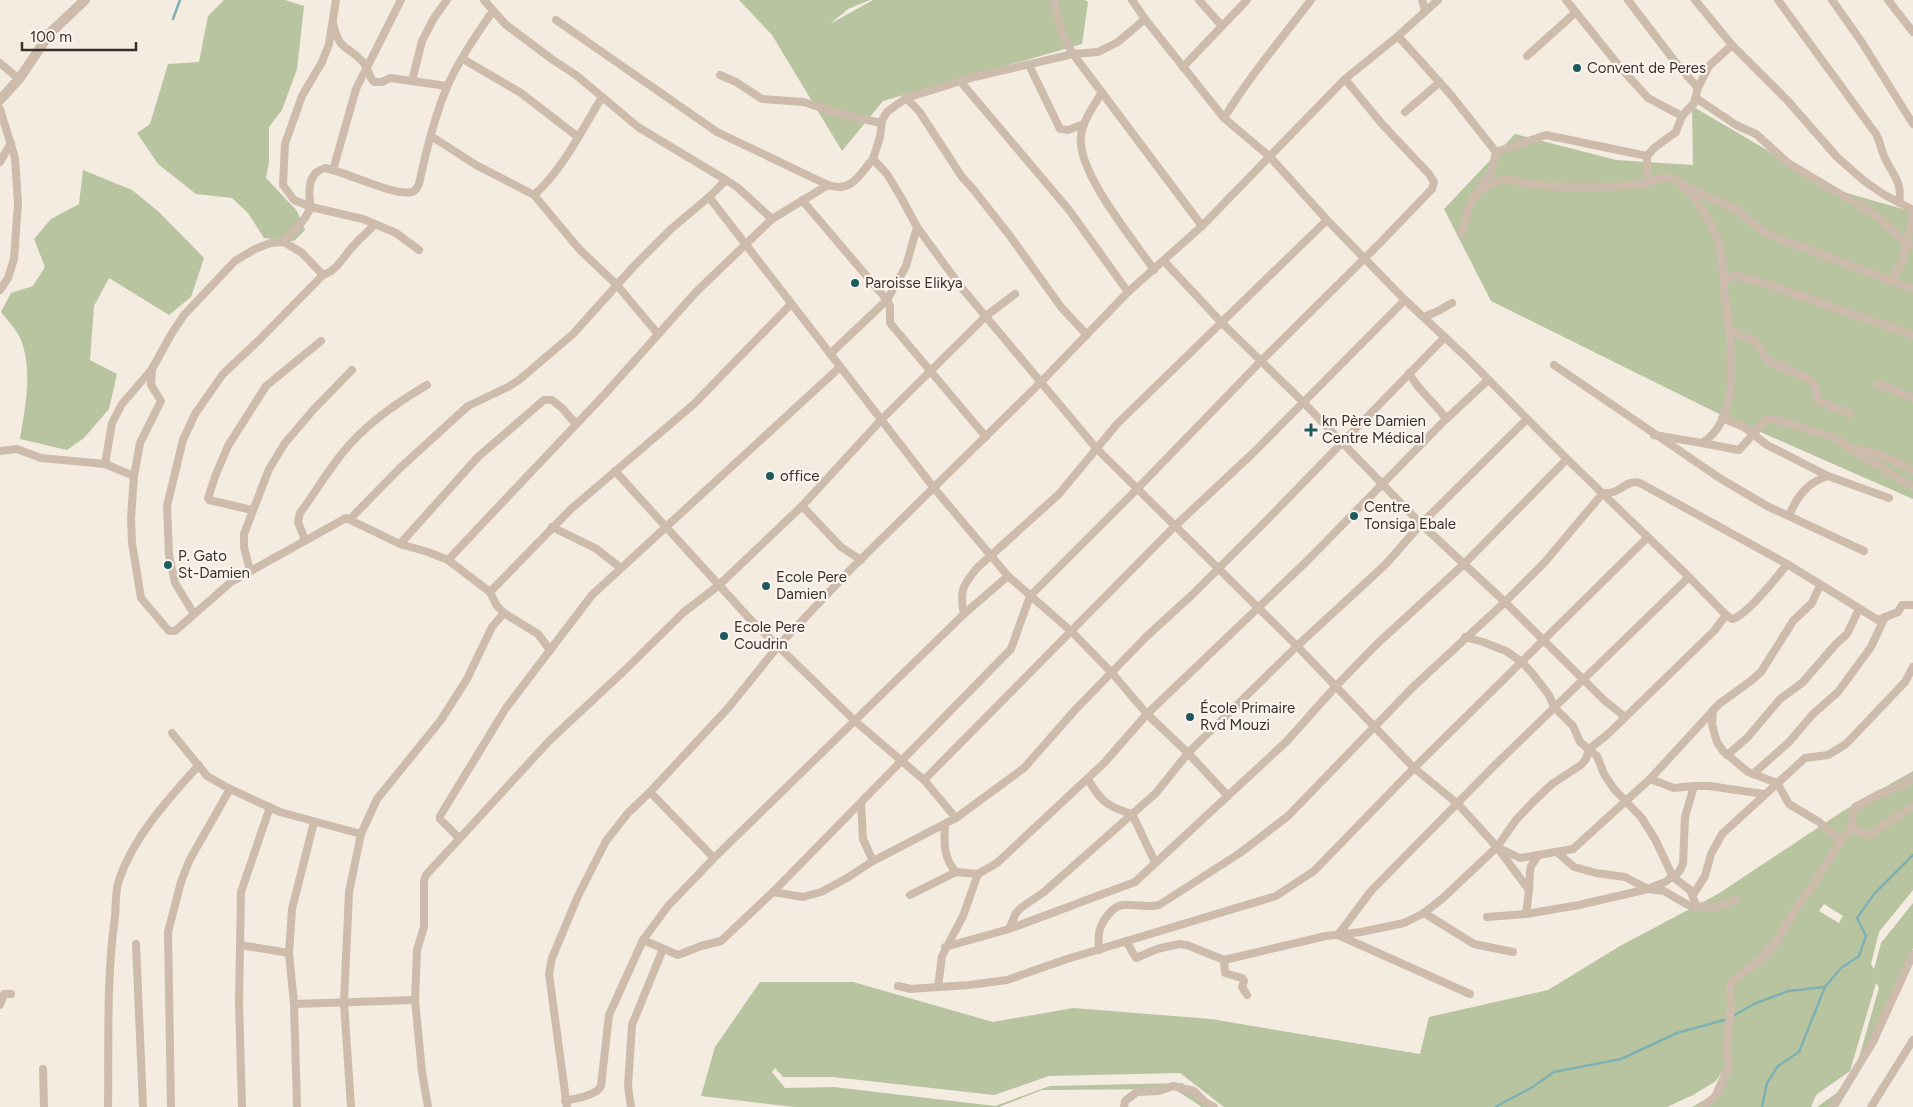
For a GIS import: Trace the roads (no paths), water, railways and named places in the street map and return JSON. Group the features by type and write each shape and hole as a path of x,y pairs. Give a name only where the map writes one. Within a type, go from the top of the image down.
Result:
{"street":[{"path":"0,100 19,79 50,32 85,0"},
{"path":"336,0 329,44 322,62 302,96 285,144 283,185 294,200 311,207 342,213 374,225 396,234 419,250"},
{"path":"333,170 356,89 401,0"},
{"path":"412,81 422,41 434,18 447,0"},
{"path":"484,0 522,38 576,75 638,127 726,180 744,193 772,219"},
{"path":"1054,0 1063,36 1073,54 1202,226"},
{"path":"1132,0 1182,67 1224,118 1270,158 1404,300 1445,337 1526,419 1689,576 1726,615 1732,619 1740,615 1760,597 1786,564"},
{"path":"1199,0 1221,25"},
{"path":"1182,67 1247,0"},
{"path":"1224,118 1239,92 1310,0"},
{"path":"1422,0 1425,10"},
{"path":"1008,576 964,614 714,858 668,906 643,940 609,1015 601,1086 597,1092 566,1104 549,980 552,958 578,896 606,842 628,812 650,792 729,707 779,645 1128,292 1202,226 1345,79 1398,36 1438,0"},
{"path":"1566,0 1620,67 1648,98 1682,116"},
{"path":"1628,0 1676,63 1698,88"},
{"path":"1695,0 1732,45 1787,100 1837,157 1863,180 1913,212 1910,244 1891,282"},
{"path":"1778,0 1876,134 1885,158 1899,183 1901,193 1899,203"},
{"path":"1832,0 1861,41 1913,124"},
{"path":"1888,0 1913,32"},
{"path":"284,242 311,207 308,192 312,177 320,170 333,170 393,190 414,192 419,184 431,136 447,86 493,11"},
{"path":"1527,56 1576,12"},
{"path":"332,18 336,35 343,47 361,60 374,82 390,78 447,86"},
{"path":"556,20 717,132 828,185 846,187 873,159 880,137 881,123 887,112 906,98 960,81 1073,54 1098,52 1130,34 1145,19"},
{"path":"1398,36 1440,82 1496,152"},
{"path":"1648,183 1647,156 1654,148 1676,132 1682,116 1696,98 1698,88 1709,66 1732,45"},
{"path":"463,59 521,94 578,136"},
{"path":"0,63 19,79"},
{"path":"1029,65 1060,128 1068,130 1084,124"},
{"path":"720,75 736,82 762,99 804,102 836,113 881,123"},
{"path":"643,940 678,955 701,946 719,942 773,892 1010,649 1030,596 1432,189 1434,182 1429,174 1382,124 1345,79"},
{"path":"960,81 1069,210 1128,292"},
{"path":"1405,112 1440,82"},
{"path":"1102,92 1084,124 1080,139 1083,157 1113,214 1154,270"},
{"path":"534,195 552,176 602,97"},
{"path":"906,98 919,110 962,177 1010,236 1061,307 1087,335"},
{"path":"1696,98 1736,125 1756,134 1788,163 1876,216 1910,244"},
{"path":"0,109 15,158 18,204 14,259 9,275 0,290"},
{"path":"1496,152 1546,135 1647,156"},
{"path":"431,136 476,165 534,195 580,250 616,284 658,334"},
{"path":"0,162 11,143"},
{"path":"1461,234 1465,217 1474,195 1492,170 1496,152"},
{"path":"873,159 887,174 917,227 961,287 1096,448 1297,646 1414,768 1458,804 1497,847 1529,890"},
{"path":"1474,195 1501,179 1554,186 1611,188 1648,183 1665,178 1674,180 1695,200 1713,227 1719,245 1730,330 1732,370 1722,418 1713,435 1702,443"},
{"path":"350,520 400,468 468,406 498,393 519,380 573,334 616,284 671,229 726,180"},
{"path":"448,560 576,424 696,292 772,219 828,185"},
{"path":"1681,186 1696,190 1707,197 1733,207 1765,234 1913,290"},
{"path":"709,197 840,367 882,418 934,488 1008,576 1072,632 1112,673 1147,714 1188,753 1228,796"},
{"path":"802,200 887,300 890,306 890,323 986,437"},
{"path":"964,614 961,598 966,580 990,555 1059,494 1096,448 1221,322 1327,220"},
{"path":"194,614 175,583 169,555 167,506 183,440 195,414 223,374 323,275 335,268 374,225"},
{"path":"830,354 887,300 906,266 917,227"},
{"path":"105,464 112,423 124,401 152,369 184,316 235,260 255,248 271,243 284,242 302,253 323,275"},
{"path":"1164,260 1221,322 1302,401 1421,524 1505,602 1604,700 1625,717"},
{"path":"1724,278 1738,276 1763,283 1913,335"},
{"path":"428,1107 422,1072 415,1000 417,950 424,927 425,877 550,740 684,612 718,586 802,506 882,418 986,316 1015,294"},
{"path":"924,780 1175,526 1252,454 1302,401 1404,300"},
{"path":"1424,317 1452,303"},
{"path":"490,592 552,527 694,404 791,304"},
{"path":"1730,330 1757,342 1768,361 1811,380 1819,401 1850,414"},
{"path":"773,892 804,897 847,878 873,861 956,818 1024,768 1075,710 1147,636 1219,568 1445,337"},
{"path":"252,510 209,500 216,474 228,446 268,384 321,341"},
{"path":"1554,365 1721,479 1768,506 1864,551"},
{"path":"459,838 440,819 440,816 506,708 592,596 840,367"},
{"path":"152,369 152,385 161,401 140,443 134,476 131,518 132,544 141,598 169,631 175,631 231,582 341,519 350,520 400,544 448,560 490,592 497,606 504,613 538,634 550,650"},
{"path":"250,571 244,547 244,534 269,469 280,449 314,409 352,370"},
{"path":"1409,373 1415,384 1433,402 1446,420"},
{"path":"910,895 956,872 978,874 997,863 1088,779 1147,714 1308,560 1488,380"},
{"path":"1878,384 1913,398"},
{"path":"305,540 298,522 300,513 341,454 378,417 427,385"},
{"path":"400,544 478,457 544,400 552,400 576,424"},
{"path":"1722,418 1754,434 1768,445 1828,476 1889,498"},
{"path":"1009,929 1016,913 1022,907 1044,892 1156,793 1188,753 1297,646 1386,564 1421,524 1526,419"},
{"path":"1654,435 1739,450 1766,420 1774,419 1836,438 1847,447 1913,487"},
{"path":"1847,447 1878,454 1913,470"},
{"path":"0,451 17,449 41,458 105,464 134,476"},
{"path":"945,947 1009,929 1129,886 1135,882 1287,741 1377,644 1464,564 1567,459"},
{"path":"615,471 749,618 856,721 924,780 956,818"},
{"path":"1789,516 1806,488 1815,480 1828,476"},
{"path":"1099,950 1101,925 1115,909 1125,905 1150,907 1159,904 1240,853 1288,816 1413,686 1505,602 1544,563 1603,493 1617,491 1628,484 1640,483 1786,564 1878,620 1898,612 1902,605 1913,605"},
{"path":"802,506 841,547 861,560"},
{"path":"552,527 595,548 622,568"},
{"path":"898,986 911,989 1007,980 1126,941 1276,896 1314,871 1414,768 1648,536"},
{"path":"1338,935 1371,891 1554,707 1689,576"},
{"path":"1497,847 1520,858 1566,851 1577,847 1650,779 1713,710 1761,672 1793,621 1812,604 1820,585"},
{"path":"1727,755 1747,738 1780,699 1802,683 1847,634 1859,609"},
{"path":"351,1107 344,1002 349,892 361,834 377,800 441,720 467,679 492,627 504,613"},
{"path":"1126,941 1136,958 1157,948 1179,944 1224,960 1338,935 1404,923 1424,913 1443,898 1497,847 1516,820 1532,802 1552,784 1581,765 1586,759 1589,749 1625,717 1714,630 1726,615"},
{"path":"1752,774 1789,742 1813,714 1838,692 1871,647 1885,617"},
{"path":"1465,637 1506,651 1522,662 1549,695 1554,707 1573,726 1580,742 1600,762 1604,774 1609,781 1650,829 1673,877 1690,890 1697,907"},
{"path":"1693,896 1705,876 1709,859 1718,844 1718,838 1804,758 1828,755 1846,744 1905,682 1913,667"},
{"path":"1713,710 1712,724 1717,742 1727,755 1752,774 1777,783 1789,804 1819,822 1841,841"},
{"path":"172,733 207,776 230,789 270,807 314,822 361,834"},
{"path":"108,1107 108,999 118,882 138,843 159,810 199,765"},
{"path":"1702,1107 1714,1097 1730,1064 1726,1049 1731,1006 1730,982 1760,960 1775,944 1793,913 1813,886 1841,841 1852,828 1853,811 1856,807 1879,794 1901,786 1913,778"},
{"path":"1088,779 1099,798 1105,803 1132,814 1155,862"},
{"path":"1650,779 1674,788 1694,786 1764,794"},
{"path":"1487,917 1526,914 1579,904 1648,889 1660,885 1673,877 1680,872 1683,864 1685,818 1694,786"},
{"path":"171,1107 168,932 188,861 230,789"},
{"path":"650,792 714,858"},
{"path":"861,803 863,839 873,861"},
{"path":"1852,828 1861,831 1865,835 1869,835 1913,806"},
{"path":"242,1107 239,1003 241,889 270,807"},
{"path":"297,1107 294,1004 288,953 292,909 314,822"},
{"path":"945,824 944,849 956,872"},
{"path":"1557,852 1574,867 1596,873 1625,877 1648,889 1664,891 1680,901 1697,907 1713,908 1737,899"},
{"path":"1526,914 1531,866 1538,856"},
{"path":"938,987 945,947 963,916 978,874"},
{"path":"1424,913 1474,944 1514,952"},
{"path":"1338,935 1470,994"},
{"path":"136,944 143,1107"},
{"path":"240,945 288,953"},
{"path":"631,1107 628,1086 632,1025 663,949"},
{"path":"1833,1107 1873,1042 1913,954"},
{"path":"1224,960 1224,973 1242,978 1244,981 1242,987 1247,995"},
{"path":"0,1005 4,994 11,994"},
{"path":"294,1004 415,1000"},
{"path":"1870,1107 1913,1040"},
{"path":"43,1069 44,1107"},
{"path":"1124,1107 1125,1101 1137,1092 1159,1091 1173,1086 1194,1091 1205,1102 1214,1107"}],"waterway":[{"path":"173,19 180,0"},
{"path":"1762,1107 1767,1083 1778,1066 1799,1052 1825,987 1841,968 1859,956 1866,936 1857,918 1875,893 1913,855"},
{"path":"1733,1016 1754,1004 1788,991 1825,987"},
{"path":"1495,1107 1531,1088 1554,1072 1621,1059 1677,1033 1728,1019"}],"place":[{"name":"Convent de Peres","path":"1577,68"},
{"name":"Paroisse Elikya","path":"855,283"},
{"name":"kn Père Damien Centre Médical","path":"1311,430"},
{"name":"office","path":"770,476"},
{"name":"Centre Tonsiga Ebale","path":"1354,516"},
{"name":"P. Gato St-Damien","path":"168,565"},
{"name":"Ecole Pere Damien","path":"766,586"},
{"name":"Ecole Pere Coudrin","path":"724,636"},
{"name":"École Primaire Rvd Mouzi","path":"1190,717"}]}
